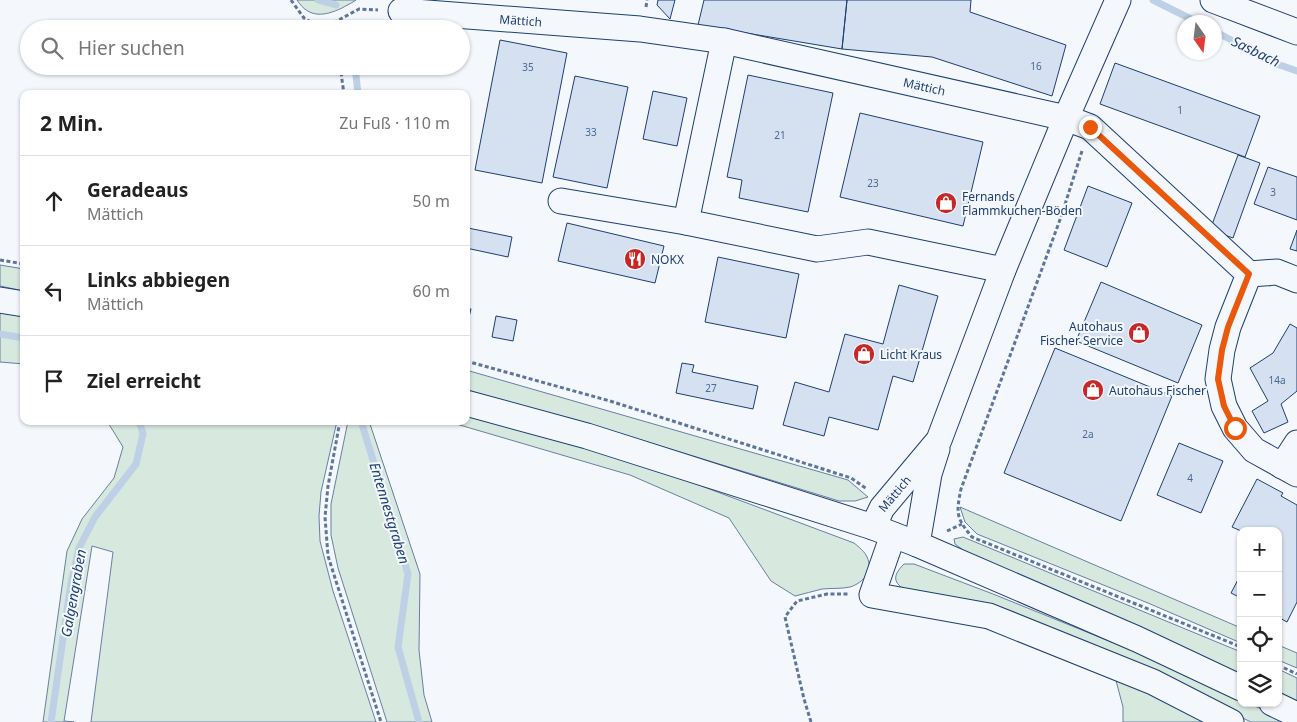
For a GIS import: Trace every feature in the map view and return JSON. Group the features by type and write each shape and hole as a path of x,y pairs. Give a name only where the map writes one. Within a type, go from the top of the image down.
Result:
{"street":[{"path":"1213,0 1297,32"},
{"name":"Mättich","path":"917,544 929,474 939,440 1003,270 1066,118 1117,4"},
{"name":"Mättich","path":"401,11 640,29 724,41 1066,118 1090,127 1249,274"},
{"path":"686,222 724,41"},
{"path":"561,201 686,222 817,249 868,242 1003,270"},
{"path":"1297,280 1278,272 1249,274 1228,327 1222,350 1218,379 1224,406 1235,428 1254,450 1290,470 1297,443"},
{"path":"0,300 20,303"},
{"path":"470,404 587,436 883,524 917,544 1137,638 1237,686"},
{"name":"Mättich","path":"883,524 939,440"},
{"path":"883,524 872,595 989,616 1153,682 1232,722"},
{"path":"1280,707 1297,715"}],"path":[{"path":"291,0 307,20"},
{"path":"339,20 359,9 401,11"},
{"path":"341,75 343,90"},
{"path":"1090,127 1061,217 961,489 957,507 962,524 972,536 1237,645"},
{"path":"0,260 20,263"},
{"path":"470,362 610,401 851,478 873,493 883,524"},
{"path":"339,425 328,486 325,517 328,556 381,722"},
{"path":"811,722 785,616 797,601 827,594 872,595"},
{"path":"1282,667 1297,674"}],"shaded area":[{"path":"297,0 356,0 336,11 318,14 307,10"},
{"path":"0,265 20,268 20,290 0,286"},
{"path":"0,307 20,310 20,364 0,362"},
{"path":"470,371 848,480 868,497 855,501 839,501 622,434 470,391"},
{"path":"470,414 576,443 696,484 854,543 867,557 869,562 868,572 859,583 850,587 822,589 795,596 771,581 729,518 630,475 460,425 470,425"},
{"path":"109,425 336,425 321,492 319,516 320,541 333,591 376,722 91,722 113,552 92,546 64,721 74,722 43,722 67,551 82,519 114,478 123,447"},
{"path":"347,425 370,425 420,574 419,650 424,695 432,722 387,722 338,568 331,535 331,504"},
{"path":"960,507 1237,626 1237,641 977,534 965,522"},
{"path":"963,537 1237,650 1237,673 967,553 955,544 954,539"},
{"path":"904,564 914,564 993,594 1136,652 1237,698 1237,707 1257,707 1287,722 1251,722 1153,675 907,591 897,582 897,572"},
{"path":"1282,647 1297,653 1297,668 1282,662"},
{"path":"1282,671 1297,678 1297,703 1282,696"},
{"path":"1114,673 1221,722 1123,722 1123,707"}],"building":[{"path":"658,0 675,0 670,19 657,5"},
{"path":"704,0 847,0 842,49 698,25"},
{"path":"847,0 971,0 970,12 1066,45 1052,96 932,57 842,49"},
{"path":"500,40 567,53 542,183 475,170"},
{"path":"1115,63 1260,116 1245,157 1100,104"},
{"path":"748,75 833,93 808,212 739,198 742,180 727,177"},
{"path":"575,76 628,87 607,188 553,177"},
{"path":"653,91 687,98 677,146 643,139"},
{"path":"860,113 983,142 963,226 840,197"},
{"path":"1238,155 1260,163 1233,238 1210,230"},
{"path":"1268,167 1297,177 1297,220 1254,204"},
{"path":"1088,186 1132,203 1107,267 1064,250"},
{"path":"567,223 664,246 655,283 558,261"},
{"path":"470,228 512,237 508,257 470,249"},
{"path":"1297,230 1297,251 1290,249"},
{"path":"718,257 799,274 786,338 705,322"},
{"name":"Autohaus Fischer Service","path":"1101,282 1202,325 1178,383 1076,341"},
{"path":"899,285 938,296 913,382 893,376 878,430 829,417 824,436 783,425 795,382 829,392 845,334 883,344"},
{"path":"496,316 517,320 513,341 492,337"},
{"path":"1290,324 1297,328 1297,391 1281,404 1288,422 1264,433 1252,411 1268,401 1250,368 1273,353"},
{"path":"1055,348 1172,396 1121,521 1004,473"},
{"path":"682,363 694,365 692,372 758,386 753,409 676,393"},
{"path":"1179,443 1223,461 1201,513 1157,495"},
{"path":"1257,479 1283,493 1281,496 1297,505 1297,602 1287,622 1282,619 1282,527 1237,527 1237,529 1232,527"},
{"path":"1237,582 1237,596 1231,593"}],"waterway":[{"name":"Entennestgraben","path":"318,0 336,5"},
{"name":"Sasbach","path":"1153,0 1183,15"},
{"name":"Sasbach","path":"1222,35 1277,64 1297,71"},
{"name":"Entennestgraben","path":"356,75 358,90"},
{"name":"Galgengraben","path":"0,334 20,337"},
{"name":"Galgengraben","path":"51,722 71,583 79,548 95,517 136,464 143,434 140,425"},
{"name":"Entennestgraben","path":"362,425 408,574 398,647 419,722"}],"place":[{"name":"Fernands Flammkuchen-Böden","path":"946,203"},
{"name":"NOKX","path":"635,259"},
{"name":"Autohaus Fischer Service","path":"1139,333"},
{"name":"Licht Kraus","path":"864,354"},
{"name":"Autohaus Fischer","path":"1093,390"}],"route":[{"path":"1090,127 1249,274 1228,327 1222,350 1218,379 1224,406 1235,428"}]}
